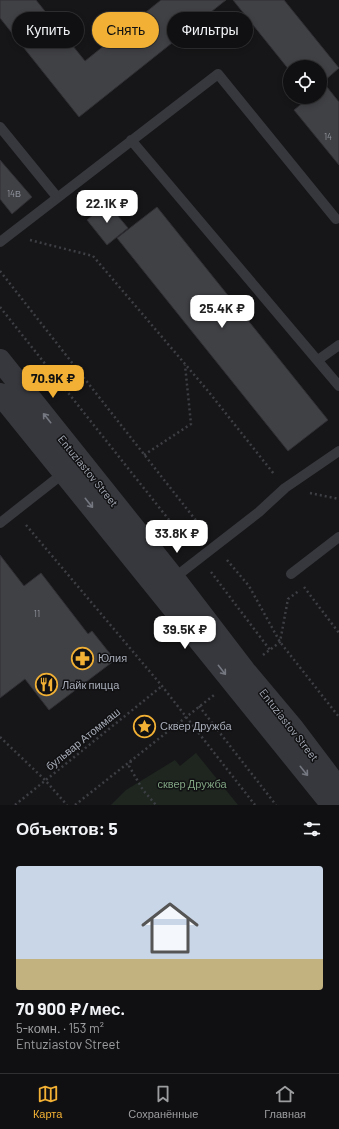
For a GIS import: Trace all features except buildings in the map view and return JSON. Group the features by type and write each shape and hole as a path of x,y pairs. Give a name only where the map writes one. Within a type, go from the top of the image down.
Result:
{"street":[{"name":"Entuziastov Street","path":"0,360 167,584 245,670 293,728 339,789"},
{"path":"0,394 65,472 167,584 231,681 332,805"}],"lane":[{"path":"0,242 218,74 336,219"},
{"path":"0,127 57,197"},
{"path":"131,140 339,386"},
{"path":"318,360 339,345"},
{"path":"167,584 259,512 285,488 339,451"},
{"path":"0,523 65,472"},
{"path":"291,574 339,537"}],"path":[{"path":"8,235 93,256 185,364 285,488 339,499"},
{"path":"0,271 215,546 249,586 280,642 339,716"},
{"path":"0,307 200,558 270,650"},
{"path":"144,455 191,424 185,364"},
{"path":"15,511 187,716 256,805"},
{"path":"280,642 288,599 310,582"},
{"path":"304,587 339,633"},
{"path":"75,805 231,681"},
{"name":"бульвар Атоммаш","path":"15,805 162,686"},
{"path":"199,706 276,805"},
{"path":"0,736 45,780 67,805"},
{"path":"131,761 129,766 143,790 156,805"}],"green space":[{"name":"сквер Дружба","path":"196,753 238,805 111,805 126,790 175,760 180,766"}],"place":[{"name":"Юлия","path":"82,658"},
{"name":"Лайк пицца","path":"47,685"},
{"name":"Сквер Дружба","path":"145,726"}]}
